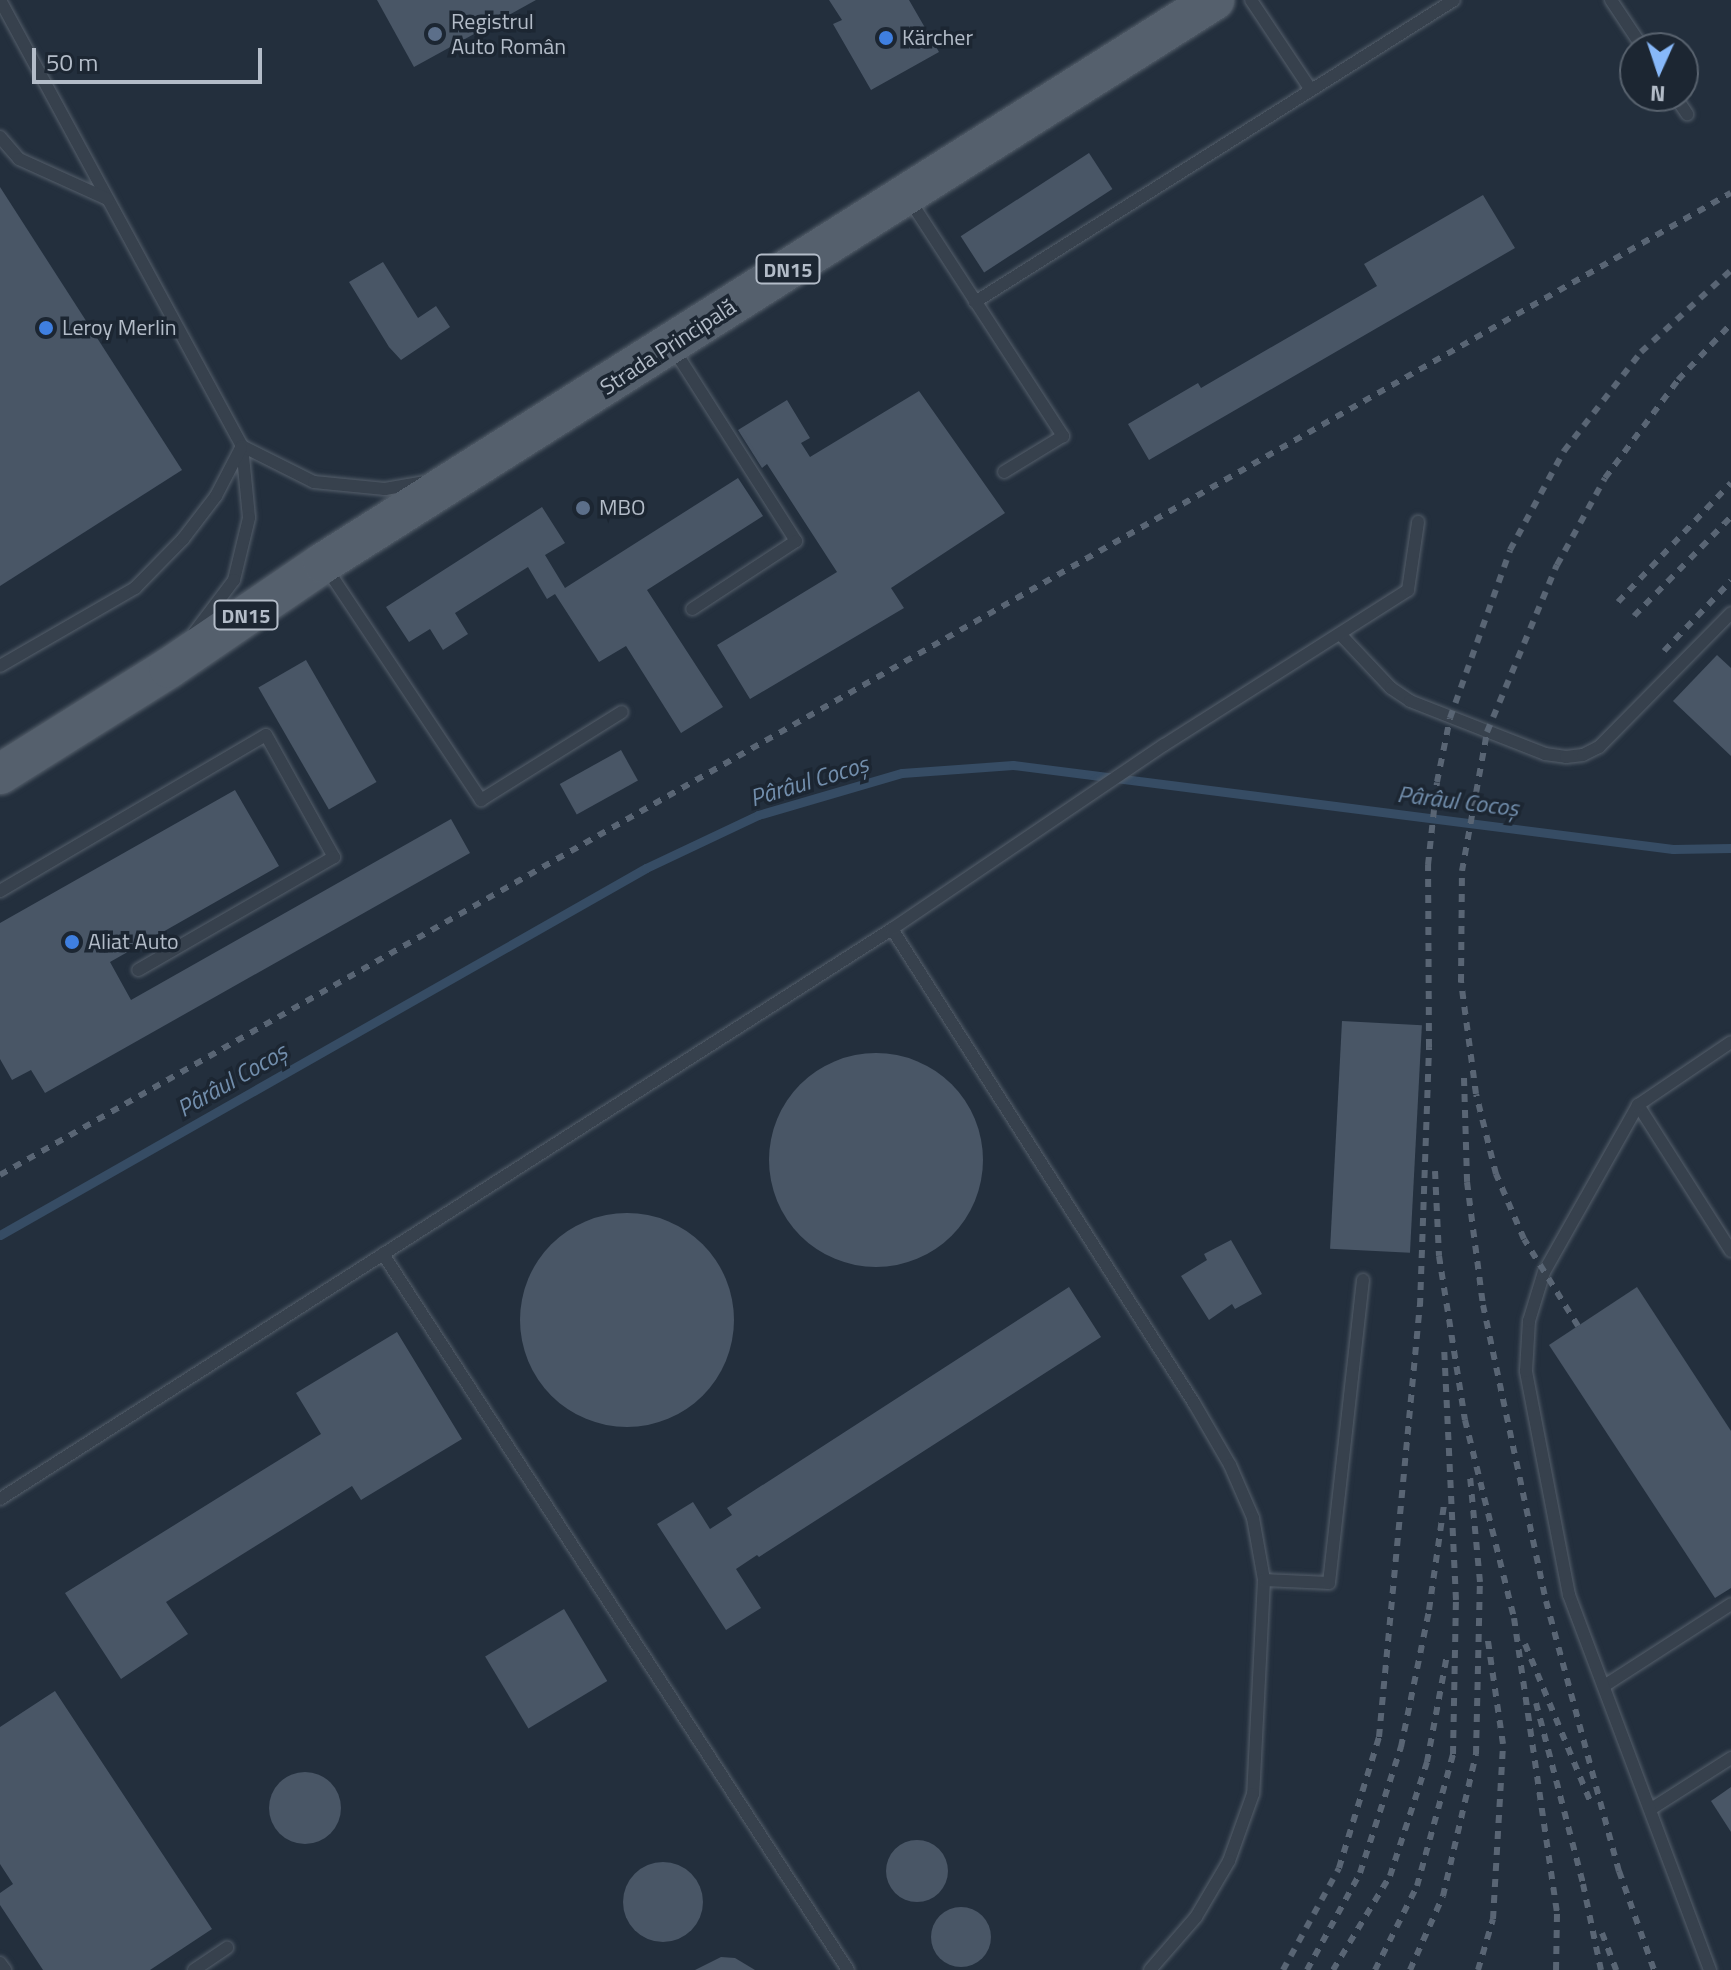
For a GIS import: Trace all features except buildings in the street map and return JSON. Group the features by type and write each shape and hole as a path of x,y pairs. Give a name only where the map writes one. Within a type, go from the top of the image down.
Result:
{"main road":[{"name":"Strada Principală","path":"323,563 671,346 1214,0"},
{"name":"DN15","path":"11,764 169,668 323,563"}],"lane":[{"path":"0,0 242,446 249,518 234,580 169,668"},
{"path":"1251,0 1311,90"},
{"path":"975,302 1454,0"},
{"path":"1611,0 1632,32"},
{"path":"0,137 19,159 107,199"},
{"path":"907,196 1063,436 1004,472"},
{"path":"671,346 796,541 692,609"},
{"path":"242,446 314,482 385,489 466,475"},
{"path":"0,666 135,588 183,539 216,496 242,446"},
{"path":"0,1499 892,929 1164,745 1408,590 1418,522"},
{"path":"323,563 481,800 622,712"},
{"path":"1340,634 1391,688 1410,701 1545,754 1566,757 1583,755 1599,747 1731,613"},
{"path":"0,891 266,735 334,857 138,970"},
{"path":"892,929 1194,1403 1230,1465 1253,1518 1264,1580 1253,1794 1229,1861 1196,1917 1150,1970"},
{"path":"1710,1970 1569,1595 1526,1371 1529,1321 1544,1272 1638,1105 1731,1042"},
{"path":"1638,1105 1731,1251"},
{"path":"383,1254 848,1970"},
{"path":"1264,1580 1329,1583 1363,1280"},
{"path":"1604,1686 1731,1604"},
{"path":"1651,1809 1731,1758"},
{"path":"194,1970 227,1948"},
{"path":"0,1963 5,1970"}],"waterway":[{"name":"Pârâul Cocoș","path":"0,1235 646,868 758,815 902,773 1013,765 1673,849 1731,848"}],"railway":[{"path":"0,1175 1731,193"},
{"path":"1283,1970 1339,1868 1379,1737 1420,1306 1429,1047 1428,865 1437,782 1450,718 1510,550 1564,451 1641,352 1731,270"},
{"path":"1578,1326 1524,1239 1496,1174 1476,1094 1461,982 1462,871 1487,732 1557,565 1605,478 1678,380 1731,324"},
{"path":"1618,602 1731,483"},
{"path":"1634,616 1731,517"},
{"path":"1664,651 1731,581"},
{"path":"1464,1078 1467,1182 1483,1305 1546,1601 1619,1871 1654,1970"},
{"path":"1435,1171 1439,1256 1465,1420 1514,1618 1557,1914 1556,1970"},
{"path":"1375,1970 1417,1886 1453,1754 1456,1600 1444,1349"},
{"path":"1410,1970 1443,1896 1476,1754 1480,1582 1470,1476"},
{"path":"1307,1970 1360,1873 1401,1747 1429,1610 1444,1504"},
{"path":"1478,1970 1493,1919 1503,1744 1487,1634"},
{"path":"1525,1644 1592,1806"},
{"path":"1333,1970 1390,1876 1427,1762 1447,1655"},
{"path":"1536,1703 1583,1884 1601,1970"},
{"path":"1602,1933 1616,1970"}],"place":[{"name":"Registrul Auto Român","path":"435,34"},
{"name":"Kärcher","path":"886,38"},
{"name":"Leroy Merlin","path":"46,328"},
{"name":"MBO","path":"583,508"},
{"name":"Aliat Auto","path":"72,942"}]}
